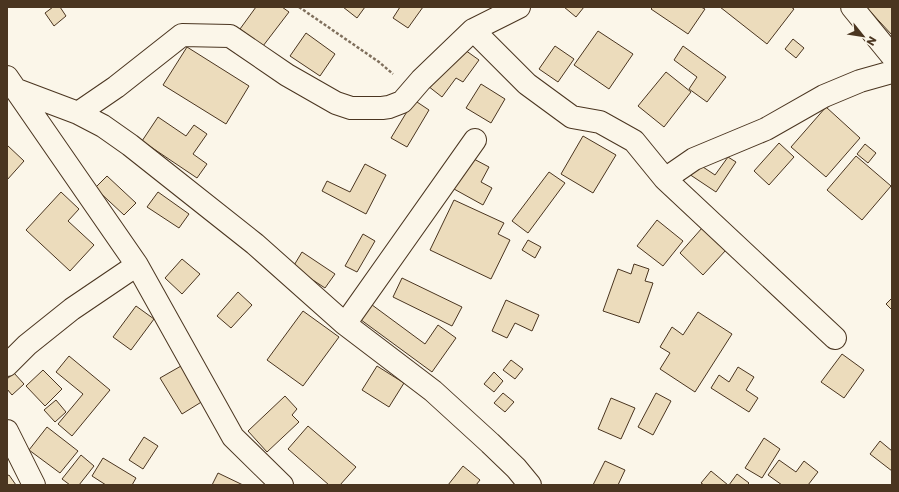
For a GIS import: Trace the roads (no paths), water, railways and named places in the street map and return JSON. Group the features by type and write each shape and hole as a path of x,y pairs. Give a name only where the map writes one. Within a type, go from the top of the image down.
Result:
{"street":[{"path":"78,113 116,87 182,35 230,36 287,75 336,103 351,108 389,107 402,102 420,80 473,30 519,7"},
{"path":"852,7 892,56"},
{"path":"473,30 527,84 572,117 600,122 634,141 665,179 835,338"},
{"path":"665,179 694,159 766,129 824,96 860,81 892,72"},
{"path":"12,83 78,113 103,126 130,144 254,244 345,324 433,392 490,443 516,468 530,485"},
{"path":"12,83 137,265 233,437 282,485"},
{"path":"345,324 475,140"},
{"path":"7,365 27,345 72,309 137,265"},
{"path":"7,431 34,485"}]}
